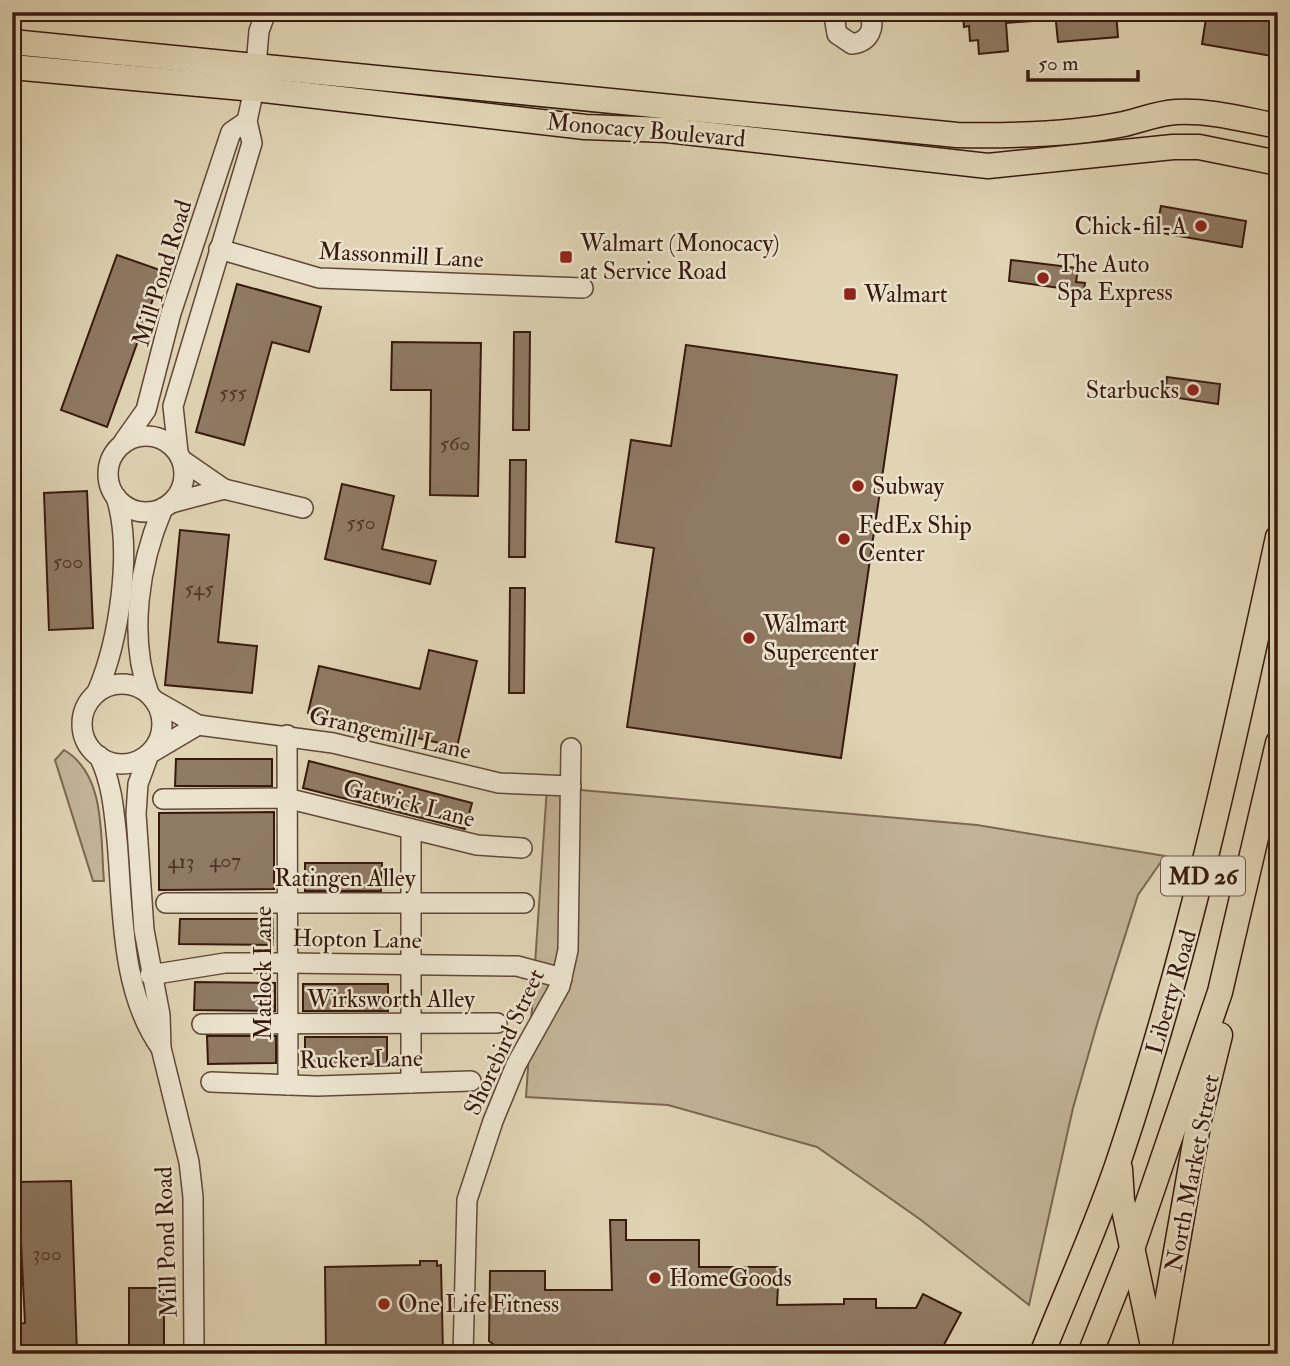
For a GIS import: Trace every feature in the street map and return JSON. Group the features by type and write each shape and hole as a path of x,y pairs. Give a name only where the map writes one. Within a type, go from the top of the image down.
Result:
{"main road":[{"name":"Monocacy Boulevard","path":"12,42 256,76 585,127 667,130 988,166 1173,147 1199,147 1278,163"},
{"name":"Monocacy Boulevard","path":"12,67 256,76 957,135 1072,130 1124,124 1175,112 1208,113 1278,126"},
{"name":"Liberty Road","path":"1042,1354 1119,1160 1169,999 1205,871 1278,537"},
{"name":"Liberty Road","path":"1090,1354 1133,1246 1220,992 1278,743"},
{"name":"North Market Street","path":"1156,1354 1199,1120 1225,1016 1220,992"},
{"name":"North Market Street","path":"1119,1160 1122,1200 1156,1354"}],"street":[{"name":"Mill Pond Road","path":"194,1354 193,1197 189,1162 161,1048 160,1015 150,975 136,814 138,784 149,754 161,735 163,724 139,667 138,634 145,562 151,535 167,505 183,486 173,406 252,143 247,121 256,76 259,31 266,12"},
{"path":"831,15 841,39 858,43 872,31 872,19 868,12"},
{"name":"Mill Pond Road","path":"161,1048 144,1024 136,995 126,935 111,787 99,756 85,742 81,720 84,709 97,692 111,650 119,592 122,518 108,481 110,459 124,442 149,400 171,313 231,132 247,121"},
{"name":"Massonmill Lane","path":"219,250 319,278 583,288"},
{"path":"124,442 148,435 170,443 180,456 224,489 303,508"},
{"path":"116,498 136,511 147,512 224,489"},
{"path":"97,692 107,686 129,684 198,725 149,754 123,765 106,762 99,756"},
{"name":"Grangemill Lane","path":"198,725 333,743 499,783 571,786"},
{"name":"Matlock Lane","path":"287,735 288,1085"},
{"name":"Shorebird Street","path":"463,1354 467,1200 493,1122 516,1065 562,978 568,950 571,748"},
{"name":"Gatwick Lane","path":"163,799 286,798 477,845 522,848"},
{"path":"411,829 411,1083"},
{"name":"Ratingen Alley","path":"166,903 524,903"},
{"name":"Hopton Lane","path":"150,975 225,964 287,963 517,966 562,978"},
{"name":"Wirksworth Alley","path":"202,1024 497,1023"},
{"name":"Rucker Lane","path":"211,1082 288,1085 471,1081"}],"shaded area":[{"path":"64,750 78,761 88,775 94,791 99,809 104,881 93,881 55,760"},
{"path":"547,787 977,825 1165,856 1138,895 1098,1021 1073,1108 1029,1305 921,1220 817,1147 668,1105 526,1097"}],"building":[{"path":"963,12 1031,12 1032,21 1006,23 1008,51 979,54 978,40 970,41 969,26 964,27"},
{"path":"1055,12 1116,12 1118,37 1058,42"},
{"path":"1207,12 1278,12 1278,57 1202,44"},
{"name":"Chick-fil-A","path":"1161,206 1246,221 1242,247 1156,232"},
{"path":"117,255 163,271 107,427 61,410"},
{"name":"The Auto Spa Express","path":"1011,260 1078,268 1076,282 1085,283 1083,296 1059,293 1060,288 1009,281"},
{"path":"237,284 321,307 309,352 272,342 244,445 196,432"},
{"path":"514,332 530,332 529,430 513,430"},
{"path":"392,342 481,343 478,496 430,495 431,390 391,390"},
{"name":"Walmart Supercenter","path":"686,345 897,375 841,758 627,727 654,548 616,542 631,440 671,446"},
{"name":"Starbucks","path":"1167,377 1220,384 1218,404 1165,396"},
{"path":"510,460 526,460 525,557 509,557"},
{"path":"342,484 394,496 382,549 436,561 430,584 325,559"},
{"path":"87,491 93,628 49,630 44,493"},
{"path":"180,530 229,535 218,642 257,646 252,693 165,685"},
{"path":"510,588 525,588 524,693 509,693"},
{"path":"429,650 477,661 457,747 308,713 319,666 420,689"},
{"path":"176,759 272,759 272,786 175,786"},
{"path":"309,761 472,803 465,829 303,788"},
{"path":"274,812 274,889 159,890 159,813"},
{"path":"305,863 382,863 381,891 305,891"},
{"path":"180,919 273,919 273,945 179,944"},
{"path":"195,982 275,983 275,1011 194,1010"},
{"path":"303,984 388,984 388,1011 303,1011"},
{"path":"207,1036 276,1036 276,1063 208,1064"},
{"path":"305,1037 387,1037 387,1064 305,1065"},
{"path":"71,1181 77,1354 12,1354 12,1324 25,1323 18,1182"},
{"path":"610,1220 626,1220 626,1240 699,1240 699,1267 779,1267 777,1305 844,1304 844,1299 876,1299 876,1308 916,1308 923,1294 961,1313 939,1354 506,1354 489,1341 490,1271 545,1271 545,1290 612,1290"},
{"name":"One Life Fitness","path":"420,1261 437,1261 437,1266 441,1265 443,1354 326,1354 325,1267 420,1265"},
{"path":"129,1288 164,1288 164,1354 129,1354"}],"place":[{"name":"Chick-fil-A","path":"1201,226"},
{"name":"Walmart (Monocacy) at Service Road","path":"566,257"},
{"name":"The Auto Spa Express","path":"1043,278"},
{"name":"Walmart","path":"850,294"},
{"name":"Starbucks","path":"1193,390"},
{"name":"Subway","path":"858,486"},
{"name":"FedEx Ship Center","path":"844,539"},
{"name":"Walmart Supercenter","path":"749,638"},
{"name":"HomeGoods","path":"655,1278"},
{"name":"One Life Fitness","path":"384,1304"}]}
